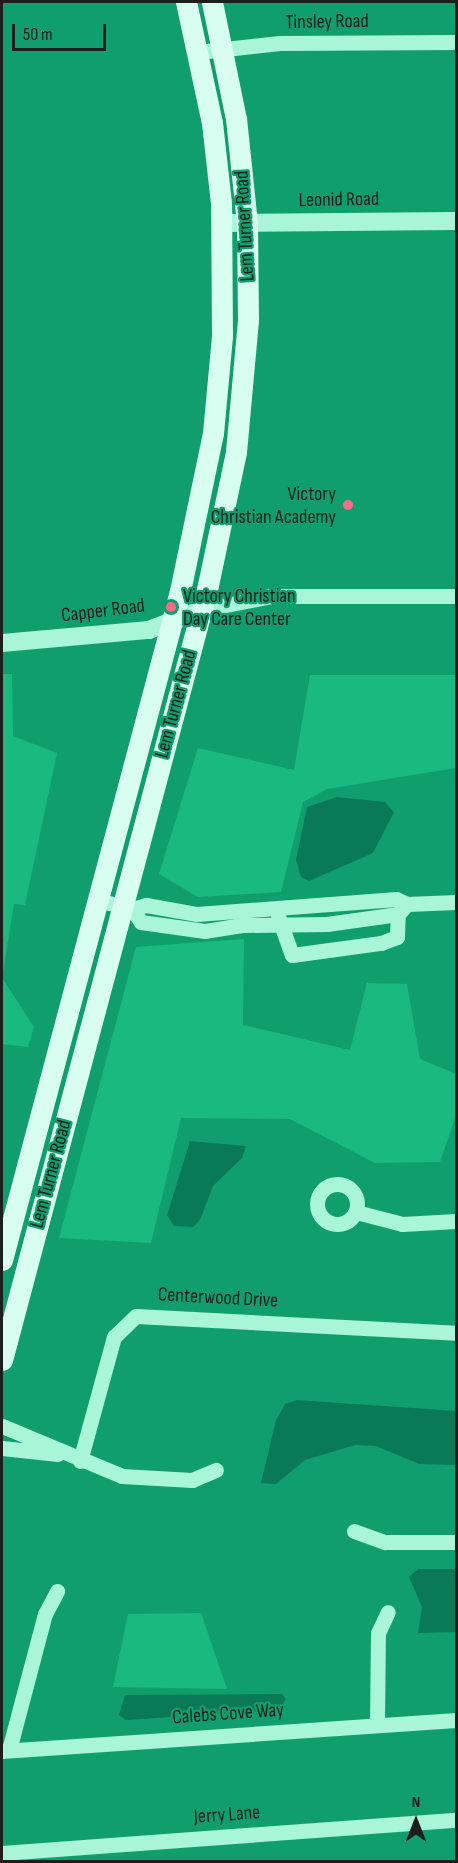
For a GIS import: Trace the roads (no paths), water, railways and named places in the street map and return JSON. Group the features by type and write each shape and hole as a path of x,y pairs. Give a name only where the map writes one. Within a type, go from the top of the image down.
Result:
{"main road":[{"name":"Lem Turner Road","path":"2,1260 202,505 215,423 222,336 222,223 198,52 186,2"},
{"name":"Lem Turner Road","path":"2,1360 52,1169 127,908 201,610 238,436 248,320 247,223 223,49 212,2"},
{"path":"27,1163 52,1169"}],"street":[{"name":"Tinsley Road","path":"198,52 223,49 456,42"},
{"name":"Leonid Road","path":"222,223 456,221"},
{"name":"Capper Road","path":"2,642 149,630 201,610 271,596 456,596"},
{"path":"97,900 127,908 146,905 196,914 278,918 396,899 403,909 397,937 381,943 292,955 278,918"},
{"path":"403,909 456,902"},
{"path":"356,1212 402,1224 456,1221"},
{"name":"Centerwood Drive","path":"80,1461 114,1337 136,1316 456,1333"},
{"path":"2,1426 60,1454 139,1480 192,1480 216,1470"},
{"path":"2,1448 60,1454"},
{"path":"354,1531 385,1542 456,1542"},
{"path":"5,1750 45,1614 57,1591"},
{"path":"377,1725 378,1633 388,1612"},
{"name":"Calebs Cove Way","path":"5,1750 456,1720"},
{"name":"Jerry Lane","path":"2,1853 456,1820"}],"place":[{"name":"Victory Christian Academy","path":"348,505"},
{"name":"Victory Christian Day Care Center","path":"171,607"}]}
